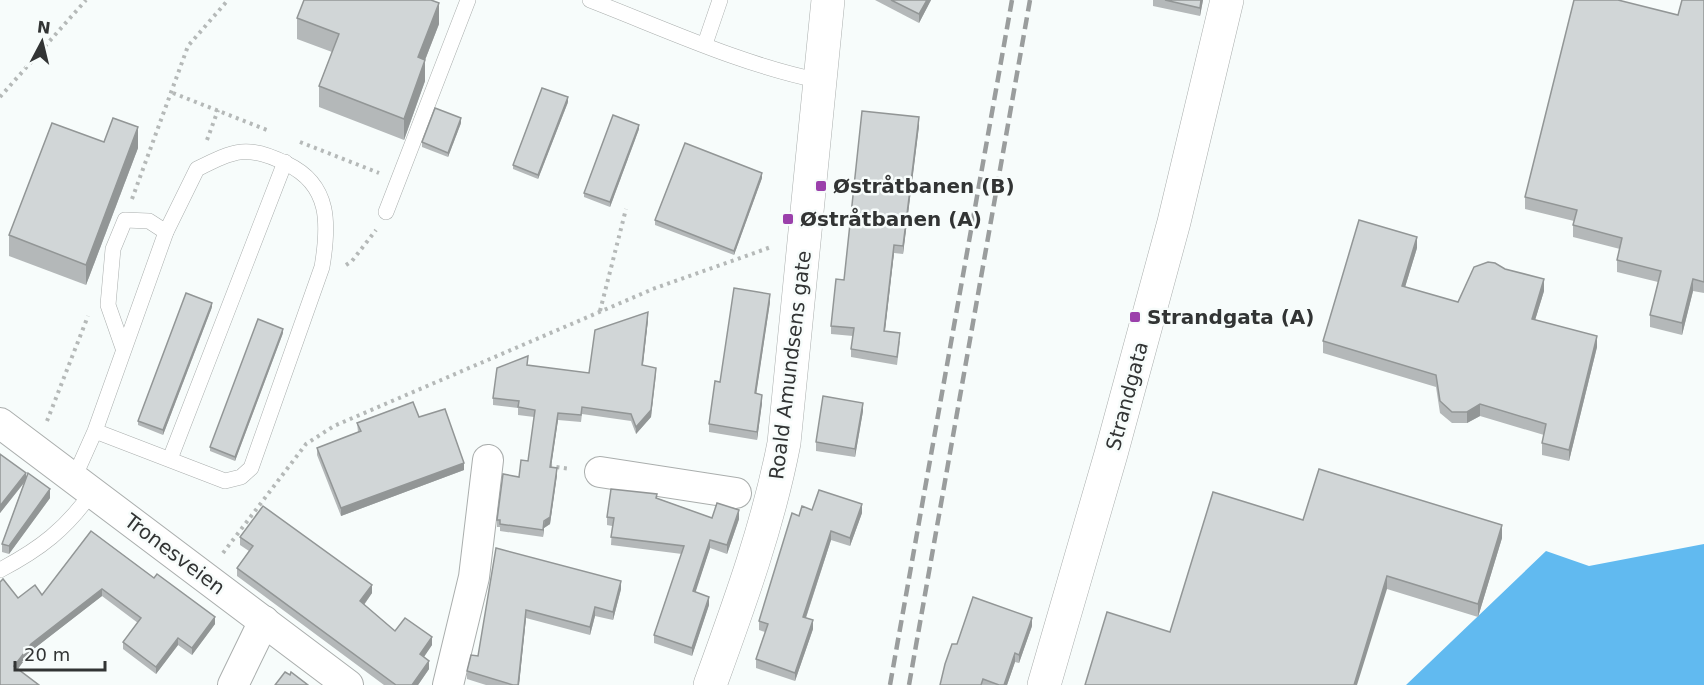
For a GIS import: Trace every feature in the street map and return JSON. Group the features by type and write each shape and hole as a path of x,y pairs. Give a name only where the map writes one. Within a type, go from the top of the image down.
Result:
{"main road":[{"name":"Roald Amundsens gate","path":"710,685 754,562 782,453 828,0"},
{"name":"Strandgata","path":"1044,685 1111,454 1174,222 1227,0"}],"street":[{"name":"Tronesveien","path":"0,423 348,685"},
{"path":"448,685 474,578 488,460"},
{"path":"600,472 736,493"},
{"path":"233,685 264,621"}],"lane":[{"path":"386,212 468,0"},
{"path":"590,0 705,44 797,76 821,81"},
{"path":"705,44 720,0"},
{"path":"0,570 35,552 80,509 95,431 123,348 166,232 197,169 233,153 253,150 302,171 312,181 321,198 327,235 322,267 251,468 240,477 225,480 95,431"},
{"path":"170,459 285,162"},
{"path":"123,348 108,305 113,249 124,220 149,221 166,232"}],"path":[{"path":"0,97 86,0"},
{"path":"124,220 188,45 228,0"},
{"path":"600,312 626,209"},
{"path":"322,267 342,267 352,261 373,236 386,212"},
{"path":"216,562 306,444 334,426 378,405 653,289 781,244"},
{"path":"35,449 89,313"},
{"path":"544,466 600,472"}],"water":[{"path":"1704,544 1704,685 1406,685 1546,551 1589,566"}],"building":[{"path":"304,0 431,0 439,3 418,57 425,60 404,119 319,86 339,34 297,18"},
{"path":"891,0 927,0 919,14"},
{"path":"1165,0 1201,0 1200,8"},
{"path":"1574,0 1618,0 1678,15 1682,0 1704,0 1704,282 1693,279 1682,323 1650,315 1661,271 1617,260 1622,238 1573,225 1577,210 1525,197"},
{"path":"542,88 568,97 538,175 513,165"},
{"path":"435,108 461,118 448,153 422,142"},
{"path":"862,111 919,117 903,246 894,245 884,331 900,333 897,357 851,349 854,328 831,326 836,279 844,280"},
{"path":"613,115 639,125 610,202 584,193"},
{"path":"113,118 138,127 86,265 9,235 52,123 104,142"},
{"path":"685,143 762,173 734,251 655,220"},
{"path":"1359,220 1417,237 1402,286 1458,302 1474,267 1488,262 1495,263 1505,269 1544,279 1532,319 1597,336 1569,450 1542,443 1546,424 1480,404 1467,412 1452,412 1440,401 1436,375 1323,341"},
{"path":"734,288 770,294 755,393 762,395 757,432 709,424 715,381 720,382"},
{"path":"186,293 212,303 163,430 138,421"},
{"path":"648,312 642,365 656,368 651,410 636,427 631,414 582,407 581,415 558,413 550,467 557,468 550,517 544,521 543,530 500,524 500,520 497,520 503,474 519,477 521,460 528,461 535,410 518,407 519,401 493,398 497,368 528,356 527,365 589,373 595,330"},
{"path":"258,319 283,329 235,457 210,447"},
{"path":"823,396 863,403 855,449 816,442"},
{"path":"413,402 419,417 445,409 464,463 341,508 317,448 361,431 357,423"},
{"path":"0,454 26,473 0,506"},
{"path":"1319,469 1502,525 1478,604 1387,576 1354,685 1085,685 1107,612 1170,632 1213,492 1303,520"},
{"path":"28,473 50,489 9,546 2,544"},
{"path":"611,489 657,494 656,498 712,518 717,503 739,510 727,545 710,540 693,591 709,597 692,648 654,635 684,546 611,537 614,518 607,517"},
{"path":"819,490 862,504 850,538 831,531 803,617 813,620 795,673 756,659 768,624 759,621 792,513 799,516 802,506 812,510"},
{"path":"263,506 372,585 360,601 395,631 405,618 432,637 420,654 429,661 412,685 396,685 237,568 253,546 240,537"},
{"path":"91,531 154,578 157,574 215,617 192,648 178,638 156,667 123,642 141,618 102,589 31,644 14,666 39,685 0,685 0,582 3,579 18,598 35,585 42,595"},
{"path":"496,548 621,581 613,612 595,607 590,627 526,610 518,685 467,671 471,655 478,656"},
{"path":"973,597 1032,618 1019,655 1015,653 1004,685 983,679 981,685 940,685 952,644 957,644"},
{"path":"285,672 290,675 291,672 308,685 275,685"}],"railway":[{"path":"890,685 1012,0"},
{"path":"909,685 1030,0"}],"place":[{"name":"Østråtbanen (B)","path":"821,186"},
{"name":"Østråtbanen (A)","path":"788,219"},
{"name":"Strandgata (A)","path":"1135,317"}]}
